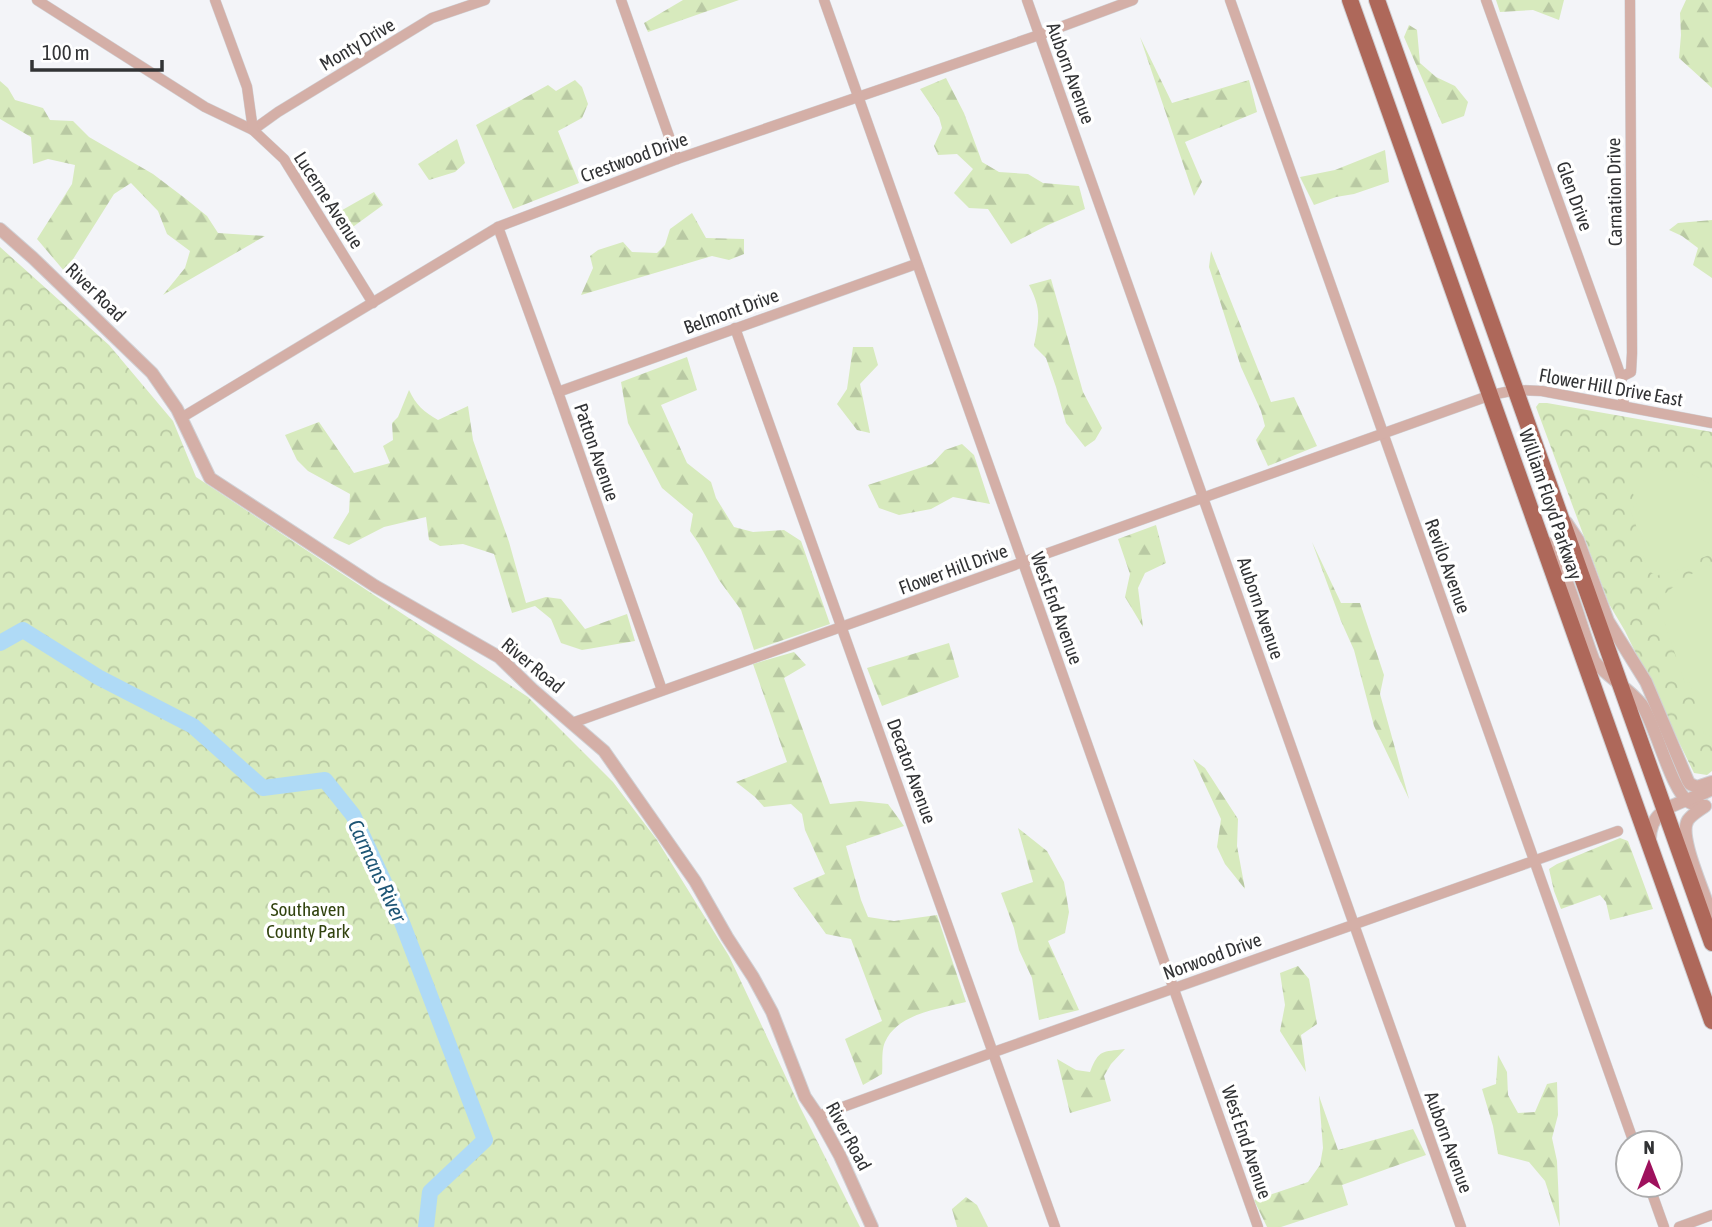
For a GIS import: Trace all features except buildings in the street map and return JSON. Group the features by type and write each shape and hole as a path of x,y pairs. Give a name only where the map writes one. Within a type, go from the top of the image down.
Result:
{"highway":[{"name":"William Floyd Parkway","path":"1350,0 1504,393 1560,518 1712,943"},
{"name":"William Floyd Parkway","path":"1377,0 1504,393 1537,526 1712,1021"}],"street":[{"name":"Lucerne Avenue","path":"37,0 205,107 253,130 285,159 373,303"},
{"path":"215,0 247,87 253,130"},
{"name":"Monty Drive","path":"253,130 432,18 485,0"},
{"path":"621,0 677,159"},
{"name":"West End Avenue","path":"824,0 1258,1227"},
{"name":"Auborn Avenue","path":"1027,0 1461,1227"},
{"name":"Crestwood Drive","path":"181,418 498,227 677,159 1133,0"},
{"name":"Revilo Avenue","path":"1230,0 1629,1129"},
{"name":"Glen Drive","path":"1486,0 1621,377 1624,406"},
{"name":"Carnation Drive","path":"1621,377 1630,372 1632,357 1630,0"},
{"name":"Patton Avenue","path":"498,227 662,690"},
{"name":"River Road","path":"0,229 152,373 181,418 210,478 375,586 499,657 604,751 695,881 753,977 772,1012 805,1097 840,1156 872,1227"},
{"name":"Belmont Drive","path":"558,392 916,264"},
{"name":"Decator Avenue","path":"735,328 1055,1227"},
{"name":"Flower Hill Drive East","path":"1504,393 1542,391 1712,423"},
{"name":"Flower Hill Drive","path":"572,723 1504,393"},
{"path":"1560,518 1568,523 1578,540 1604,611 1647,682 1688,781 1698,787 1712,782"},
{"path":"1537,526 1555,554 1594,661 1601,670 1637,699 1645,711 1684,797 1701,806 1709,805"},
{"path":"1651,849 1651,825 1656,816 1665,809 1712,789"},
{"path":"1709,805 1688,820 1686,845 1712,919"},
{"name":"Norwood Drive","path":"818,1116 1618,831"},
{"path":"1654,1199 1664,1227"},
{"path":"1679,1227 1712,1215"}],"green space":[{"path":"683,0 739,0 648,32 644,23"},
{"path":"1496,0 1564,0 1559,20 1533,10 1500,12"},
{"path":"1686,0 1712,0 1712,88 1679,58 1680,13"},
{"path":"1409,25 1417,30 1420,63 1436,77 1455,86 1468,102 1464,116 1442,124 1404,37"},
{"path":"1140,37 1172,103 1249,80 1257,112 1185,142 1202,182 1194,196"},
{"path":"946,78 964,113 982,162 999,172 1028,174 1043,183 1079,186 1085,209 1011,244 988,209 969,208 954,193 973,169 957,154 938,155 934,146 942,128 939,117 920,89"},
{"path":"575,80 582,87 588,104 582,118 558,131 579,183 513,209 476,125 548,85 556,91"},
{"path":"0,81 15,100 43,108 50,120 73,121 89,137 153,174 207,216 218,233 265,236 163,295 185,268 190,251 167,234 158,211 131,183 114,194 65,272 37,239 72,184 75,165 48,159 33,164 31,137 0,119"},
{"path":"457,139 465,163 455,172 429,180 418,164"},
{"path":"1385,150 1389,182 1314,205 1300,177 1335,170"},
{"path":"374,192 383,205 350,229 353,252 330,217"},
{"path":"692,213 706,238 744,239 744,254 729,260 712,256 581,295 593,268 590,256 598,250 623,242 632,252 657,253 665,245 670,229"},
{"path":"1712,220 1712,278 1693,265 1698,248 1669,230 1678,223"},
{"name":"Southaven County Park","path":"0,247 109,345 173,421 196,477 528,697 613,782 657,840 729,956 860,1227 0,1227"},
{"path":"1211,251 1271,402 1294,397 1317,446 1268,466 1256,440 1265,426 1241,367 1209,267"},
{"path":"1051,279 1083,392 1102,428 1095,440 1085,447 1066,423 1046,358 1034,346 1038,315 1036,301 1029,285"},
{"path":"853,347 873,347 878,365 860,384 870,433 857,430 837,404 847,389"},
{"path":"687,357 697,390 661,405 687,463 711,482 716,498 734,527 753,532 784,530 801,541 830,624 754,650 741,610 719,580 690,531 693,514 662,488 628,423 621,382"},
{"path":"409,390 421,408 438,420 468,406 473,440 509,542 526,603 546,597 561,599 585,629 627,614 635,641 582,650 561,643 551,619 535,606 512,613 494,554 463,544 440,546 429,540 426,517 384,527 349,545 333,538 349,512 350,494 308,471 297,460 285,435 319,422 354,473 390,463 383,446 393,440 392,423 398,417"},
{"path":"1539,403 1712,432 1712,771 1707,775 1694,773 1625,631 1609,604 1536,407"},
{"path":"962,444 974,455 990,504 953,497 931,509 899,515 879,508 868,485 932,464 945,450"},
{"path":"1668,470 1690,473 1712,485 1712,554 1696,560 1694,557 1686,561 1689,566 1660,573 1658,576 1646,566 1643,553 1646,549 1630,509 1637,505 1629,482 1645,474"},
{"path":"1156,525 1166,563 1145,573 1138,588 1143,627 1125,597 1130,574 1118,539"},
{"path":"1312,542 1341,603 1360,603 1384,675 1380,694 1409,799 1374,726 1354,650"},
{"path":"1712,564 1712,737 1703,733 1704,729 1698,726 1692,709 1698,707 1689,682 1685,683 1656,598"},
{"path":"949,643 959,677 882,706 867,668"},
{"path":"794,652 806,665 784,678 830,804 860,801 888,804 904,826 846,846 868,917 894,921 937,915 966,1002 932,1010 899,1024 885,1042 882,1074 863,1085 845,1039 882,1021 851,939 826,934 793,888 825,874 805,830 802,814 791,804 764,807 736,782 787,762 753,664"},
{"path":"1193,759 1205,768 1238,819 1237,846 1245,889 1225,864 1217,847 1221,819"},
{"path":"1018,828 1047,851 1064,882 1069,912 1065,933 1048,941 1079,1010 1039,1020 1032,978 1019,950 1001,893 1033,882"},
{"path":"1620,838 1628,841 1653,909 1610,920 1606,902 1600,895 1561,909 1549,869"},
{"path":"1298,966 1309,979 1317,1024 1301,1035 1306,1072 1280,1031 1285,1005 1280,973"},
{"path":"1125,1049 1104,1076 1111,1101 1070,1113 1057,1059 1076,1070 1090,1072 1102,1053"},
{"path":"1498,1055 1507,1072 1508,1095 1518,1113 1535,1112 1547,1084 1557,1082 1558,1115 1552,1138 1557,1161 1560,1227 1545,1181 1529,1162 1498,1154 1482,1089 1496,1084"},
{"path":"1319,1096 1338,1150 1413,1129 1426,1155 1342,1185 1348,1205 1281,1227 1267,1227 1254,1200 1308,1182 1320,1165 1323,1148"},
{"path":"966,1197 977,1205 988,1227 957,1227 952,1209"}],"waterway":[{"name":"Carmans River","path":"0,643 23,630 98,677 193,726 263,788 325,780 353,815 398,912 485,1140 430,1192 426,1227"}]}
